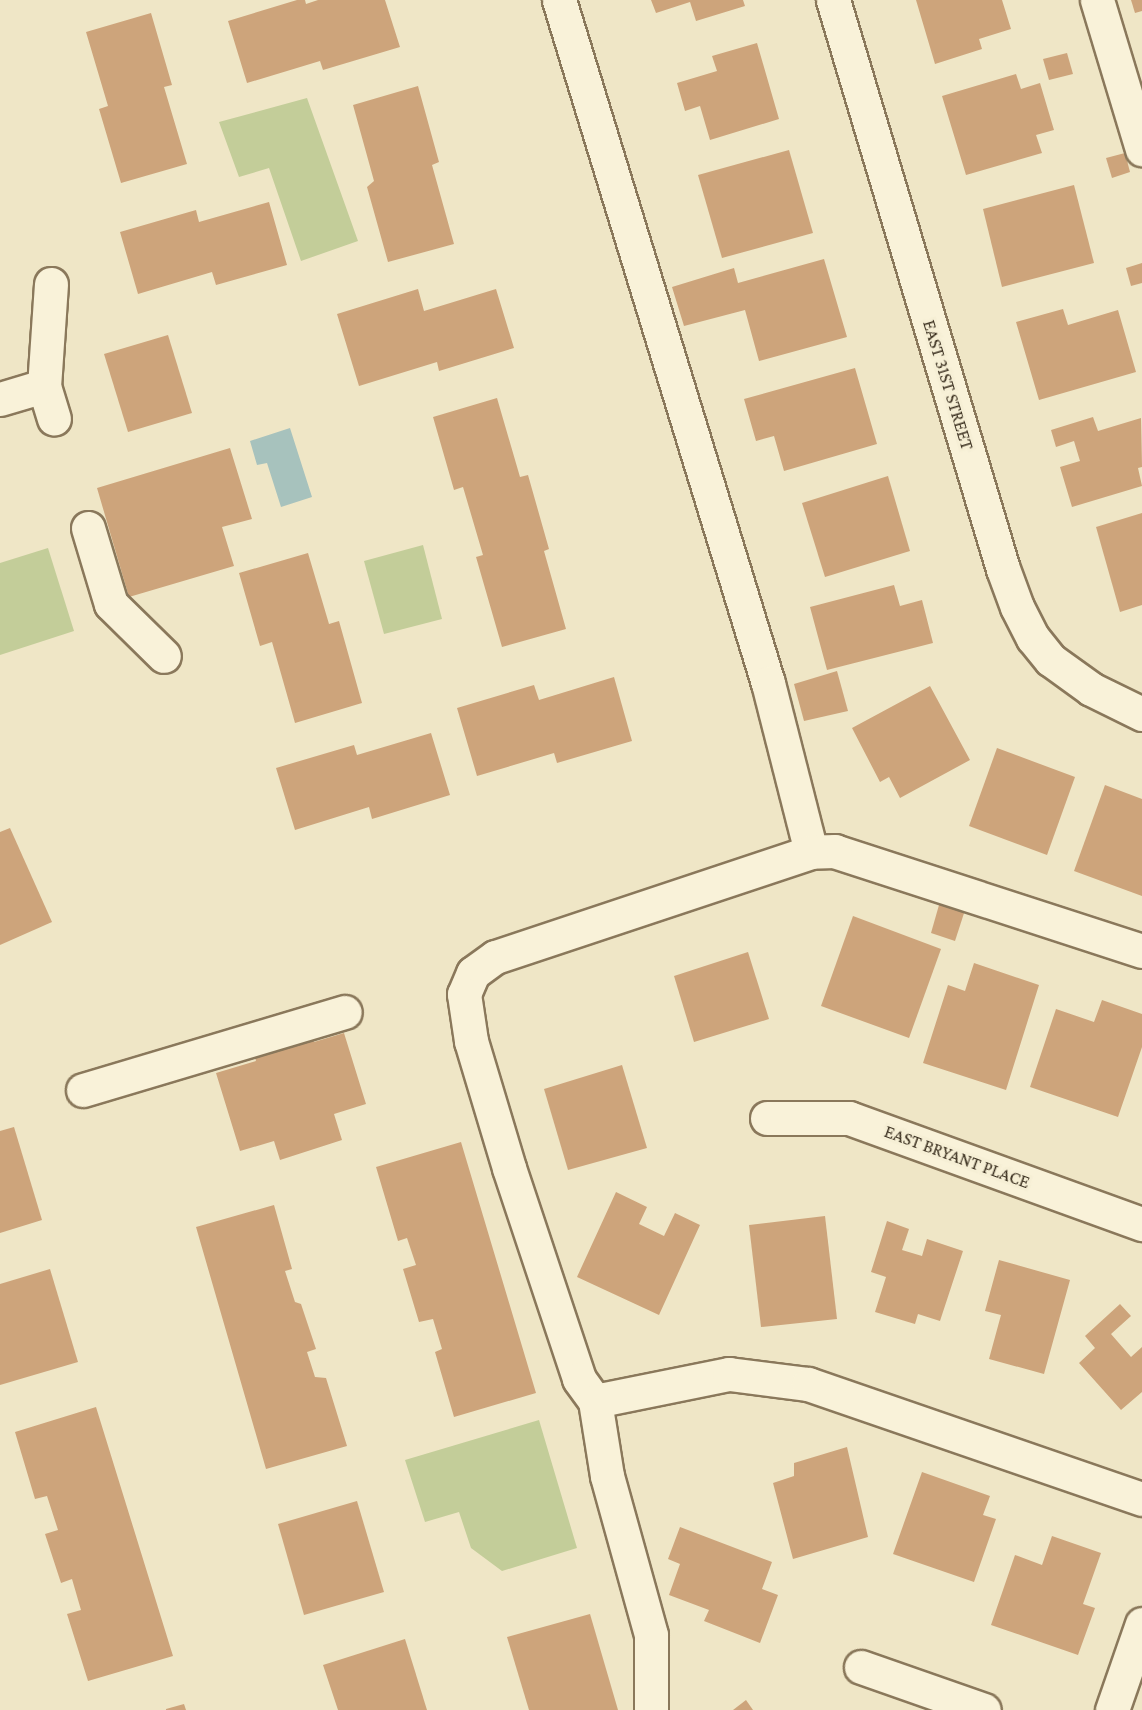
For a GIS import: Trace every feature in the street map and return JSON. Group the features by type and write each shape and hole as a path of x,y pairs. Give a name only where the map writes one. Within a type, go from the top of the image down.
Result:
{"street":[{"path":"559,0 768,683 811,852"},
{"name":"EAST 31ST STREET","path":"833,0 1003,569 1017,608 1034,638 1051,660 1091,689 1142,714"},
{"path":"1097,0 1142,149"},
{"path":"51,284 44,386 54,418"},
{"path":"0,399 44,386"},
{"path":"88,528 111,604 164,656"},
{"path":"651,1710 651,1635 608,1476 595,1401 579,1379 509,1168 471,1041 464,994 473,973 495,957 811,852 835,851 1142,951"},
{"path":"83,1090 345,1012"},
{"name":"EAST BRYANT PLACE","path":"767,1118 849,1118 1142,1224"},
{"path":"595,1401 729,1374 808,1384 1142,1499"},
{"path":"1112,1710 1142,1624"},
{"path":"861,1667 984,1710"}],"green space":[{"path":"307,98 358,241 301,261 269,168 239,177 219,122"},
{"path":"423,545 442,619 384,634 364,561"},
{"path":"48,548 74,631 0,655 0,563"},
{"path":"539,1420 577,1548 502,1571 471,1548 459,1512 425,1522 405,1460"}],"water":[{"path":"290,428 312,497 281,507 267,463 257,465 250,441"}],"building":[{"path":"297,0 305,0 306,4 318,0 385,0 400,47 323,70 320,61 247,83 228,21"},
{"path":"651,0 743,0 745,6 696,21 690,2 656,13"},
{"path":"916,0 1002,0 1011,29 979,39 982,49 935,64"},
{"path":"1131,0 1142,0 1142,11 1135,13"},
{"path":"151,13 172,85 164,87 187,164 121,183 99,109 108,106 86,32"},
{"path":"757,43 779,119 710,140 700,106 685,111 677,83 717,71 712,56"},
{"path":"1067,53 1073,74 1049,80 1043,59"},
{"path":"1016,74 1021,89 1040,83 1054,130 1036,135 1042,153 966,175 942,96"},
{"path":"418,86 439,162 432,165 454,244 388,262 367,187 374,181 353,105"},
{"path":"789,150 813,233 722,258 698,175"},
{"path":"1125,153 1130,172 1112,178 1106,158"},
{"path":"1074,185 1094,263 1002,287 983,209"},
{"path":"269,202 287,265 216,285 212,272 138,294 120,232 196,210 199,222"},
{"path":"824,259 847,337 759,361 745,310 684,326 672,287 734,268 738,283"},
{"path":"1142,263 1142,283 1131,286 1126,268"},
{"path":"418,289 424,311 496,289 514,348 439,371 437,362 359,386 337,314"},
{"path":"1063,309 1068,325 1118,310 1136,372 1039,400 1016,322"},
{"path":"168,335 192,413 128,432 104,354"},
{"path":"855,368 877,444 784,471 774,436 756,441 744,399"},
{"path":"497,398 520,477 528,475 549,549 544,551 566,629 502,647 476,557 483,555 463,487 454,490 433,417"},
{"path":"1093,417 1098,431 1141,418 1142,467 1138,468 1142,486 1072,507 1060,467 1080,461 1074,441 1056,447 1051,430"},
{"path":"230,448 252,519 222,527 234,566 129,597 97,488"},
{"path":"888,476 910,551 825,577 802,503"},
{"path":"1142,513 1142,605 1120,612 1096,527"},
{"path":"308,553 329,624 339,621 362,703 295,723 272,642 260,646 239,573"},
{"path":"894,585 900,606 922,600 933,643 827,670 810,607"},
{"path":"837,671 848,711 804,721 794,684"},
{"path":"614,677 632,741 557,763 554,753 477,776 457,708 534,685 539,700"},
{"path":"930,686 970,760 900,798 889,777 880,782 852,728"},
{"path":"431,733 450,795 372,819 369,807 295,830 276,768 354,745 357,755"},
{"path":"997,748 1075,777 1047,855 969,826"},
{"path":"1105,785 1142,799 1142,896 1074,871"},
{"path":"10,828 52,922 0,945 0,832"},
{"path":"941,898 966,907 955,941 931,933"},
{"path":"853,916 941,949 909,1038 821,1006"},
{"path":"748,952 769,1019 694,1042 674,976"},
{"path":"974,963 1039,985 1006,1090 923,1063 948,985 965,991"},
{"path":"1102,1000 1142,1014 1142,1047 1118,1117 1030,1087 1056,1009 1094,1022"},
{"path":"311,1033 314,1042 344,1033 366,1104 334,1114 342,1140 280,1160 274,1141 240,1151 216,1073 256,1061 253,1051"},
{"path":"622,1065 647,1148 568,1170 544,1089"},
{"path":"14,1127 42,1220 0,1233 0,1131"},
{"path":"461,1142 536,1393 454,1417 435,1352 442,1349 433,1319 419,1322 403,1269 416,1265 407,1238 398,1241 376,1167"},
{"path":"616,1192 647,1207 639,1224 664,1236 675,1213 700,1225 659,1315 577,1277"},
{"path":"274,1205 292,1269 285,1271 295,1302 301,1304 316,1349 307,1352 315,1377 326,1378 347,1446 266,1469 196,1227"},
{"path":"825,1216 837,1319 761,1327 749,1225"},
{"path":"887,1221 909,1229 902,1250 922,1256 927,1239 963,1251 940,1321 918,1314 915,1324 875,1312 886,1277 871,1272"},
{"path":"999,1260 1070,1280 1044,1374 989,1359 1001,1315 985,1311"},
{"path":"50,1269 78,1362 0,1385 0,1284"},
{"path":"1120,1304 1131,1316 1111,1334 1131,1357 1142,1347 1142,1392 1121,1410 1079,1363 1095,1348 1085,1336"},
{"path":"96,1407 173,1656 88,1681 67,1614 81,1610 72,1579 61,1583 45,1534 58,1530 47,1496 35,1499 15,1432"},
{"path":"847,1447 868,1537 793,1559 773,1483 794,1476 794,1463"},
{"path":"922,1472 990,1496 983,1515 996,1519 974,1582 893,1554"},
{"path":"357,1501 384,1592 304,1615 278,1524"},
{"path":"680,1527 772,1562 762,1589 778,1595 760,1643 704,1621 709,1610 669,1595 680,1564 668,1559"},
{"path":"1052,1536 1101,1553 1083,1604 1095,1608 1078,1655 991,1625 1015,1555 1042,1565"},
{"path":"590,1614 618,1710 529,1710 507,1637"},
{"path":"405,1639 427,1710 338,1710 323,1665"},
{"path":"746,1700 753,1710 733,1710"},
{"path":"184,1704 186,1710 166,1710 166,1709"}]}
